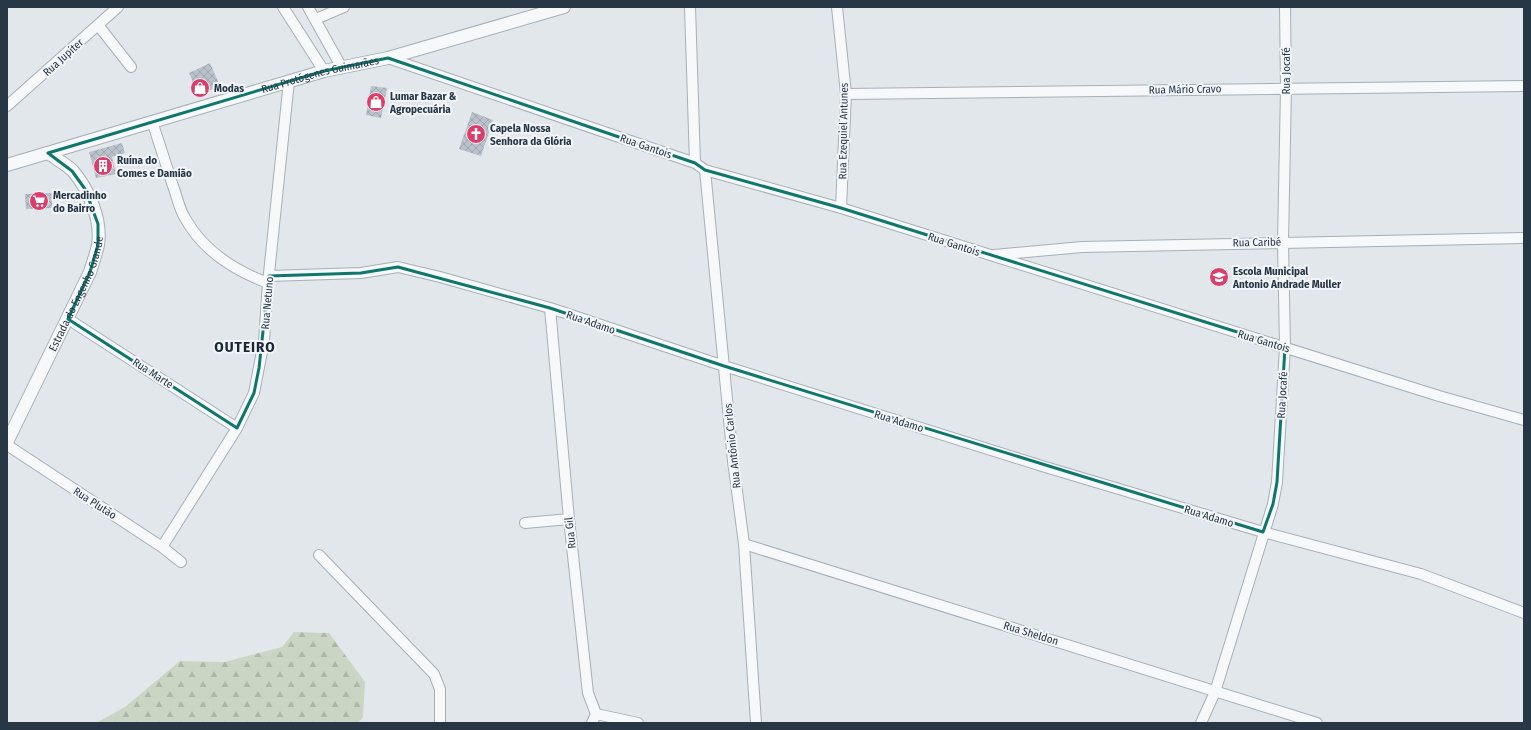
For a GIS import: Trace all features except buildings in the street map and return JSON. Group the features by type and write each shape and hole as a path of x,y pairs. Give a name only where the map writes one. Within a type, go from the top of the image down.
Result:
{"street":[{"name":"Rua Jupiter","path":"7,106 118,7"},
{"path":"283,7 324,71"},
{"path":"308,7 342,68"},
{"path":"316,19 344,7"},
{"name":"Rua Protógenes Guimarães","path":"7,165 324,71 388,58 564,7"},
{"path":"690,7 695,163"},
{"name":"Rua Ezequiel Antunes","path":"837,7 846,94 842,208"},
{"name":"Rua Jocafé","path":"1201,723 1215,692 1263,532 1273,504 1277,482 1285,347 1283,242 1286,88 1285,7"},
{"path":"98,25 131,67"},
{"name":"Rua Gantois","path":"388,58 695,163 705,170 842,208 990,256 1439,396 1524,420"},
{"name":"Rua Netuno","path":"162,547 237,428 254,393 264,341 268,279 289,81"},
{"name":"Rua Mário Cravo","path":"846,94 1524,86"},
{"path":"152,121 184,217 197,237 213,253 248,276 268,279"},
{"name":"Estrada do Engenho Grande","path":"7,442 90,272 98,245 98,224 85,189 72,171 48,153"},
{"name":"Rua Antônio Carlos","path":"705,170 724,366 744,544 756,723"},
{"name":"Rua Caribé","path":"990,256 1082,247 1524,238"},
{"name":"Rua Adamo","path":"268,279 361,274 398,267 550,308 724,366 1042,466 1263,532 1421,574 1524,612"},
{"name":"Rua Gil","path":"550,308 568,519 584,670 588,693 595,720 638,723"},
{"name":"Rua Marte","path":"68,319 237,428"},
{"name":"Rua Plutão","path":"7,445 162,547 181,562"},
{"path":"525,523 568,519"},
{"name":"Rua Sheldon","path":"744,544 1317,723"},
{"path":"319,555 434,674 440,689 440,723"}],"highlighted area":[{"path":"388,58 695,163 705,170 841,208 1285,347 1277,482 1273,504 1263,532 724,366 550,308 398,267 361,273 269,276 259,368 254,393 237,428 68,319 90,272 98,245 98,224 85,189 72,171 48,153 324,71"}],"green space":[{"path":"294,632 329,633 365,682 363,717 358,723 96,723 125,707 180,661 225,662 282,647"}],"place":[{"name":"Modas","path":"200,88"},
{"name":"Lumar Bazar & Agropecuária","path":"376,102"},
{"name":"Capela Nossa Senhora da Glória","path":"476,134"},
{"name":"Ruína do Comes e Damião","path":"103,166"},
{"name":"Mercadinho do Bairro","path":"39,201"},
{"name":"Escola Municipal Antonio Andrade Muller","path":"1219,277"}],"district":[{"name":"OUTEIRO","path":"245,347"}]}
